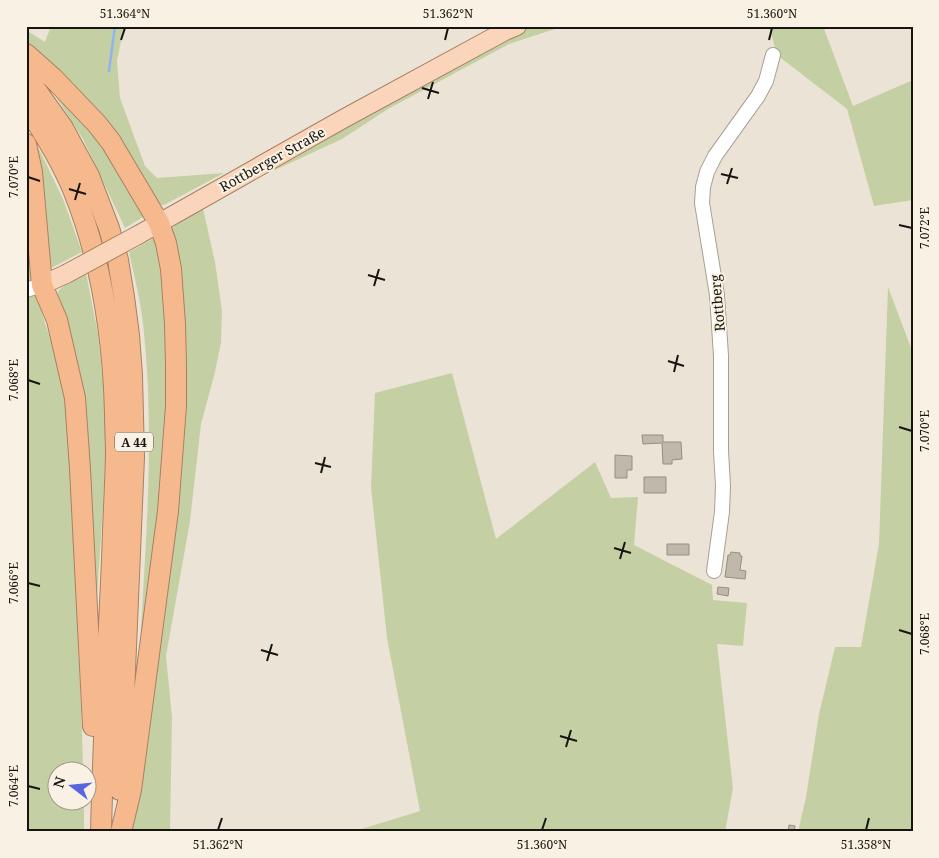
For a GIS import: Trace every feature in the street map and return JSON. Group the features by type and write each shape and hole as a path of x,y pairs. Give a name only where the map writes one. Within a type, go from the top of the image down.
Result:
{"highway":[{"path":"26,54 54,79 97,124 111,142 159,223 166,243 171,269 175,324 176,406 168,511 131,790 120,832"},
{"name":"A 44","path":"26,76 63,128 89,176 110,228 124,297 132,375 134,457 121,748 120,832"},
{"name":"A 44","path":"26,106 47,138 74,191 90,239 102,292 114,374 116,453 100,832"},
{"path":"26,144 32,172 34,288 56,320 75,398 91,672 93,795 100,832"}],"main road":[{"name":"Rottberger Straße","path":"34,288 66,274 138,235 434,68 517,26"}],"street":[{"name":"Rottberg","path":"714,571 723,503 720,422 721,356 717,295 702,203 703,187 707,172 715,156 758,96 766,81 773,56"}],"green space":[{"path":"51,26 124,26 117,61 120,98 145,166 157,178 224,173 164,205 158,204 78,91 26,44 26,30 45,42"},
{"path":"531,26 564,26 509,44 388,109 342,139 202,204 508,35"},
{"path":"769,26 823,26 853,106 913,80 913,200 874,206 847,109 777,55"},
{"path":"44,78 94,130 148,214 125,228 83,139"},
{"path":"28,131 40,151 63,199 82,252 49,269 38,174"},
{"path":"26,201 39,304 67,392 82,731 83,760 48,760 48,810 84,810 84,832 26,832"},
{"path":"202,204 215,262 222,311 221,343 201,424 190,521 166,656 172,717 170,832 132,832 180,365 172,228"},
{"path":"156,237 163,273 170,407 160,527 140,645 149,444 147,363 139,296 129,252"},
{"path":"86,273 98,334 106,442 97,597 91,537 55,302 59,290"},
{"path":"888,287 913,353 913,832 798,832 806,797 819,714 835,647 861,647 879,544"},
{"path":"452,373 496,539 595,462 611,498 638,497 634,545 712,585 713,600 747,603 743,646 717,644 733,788 725,832 352,832 420,811 387,638 371,487 375,393"}],"building":[{"path":"642,435 663,435 663,442 681,442 682,459 672,460 672,464 663,464 662,443 643,444"},
{"path":"615,455 632,456 632,470 627,470 627,478 615,478"},
{"path":"644,477 666,477 666,493 644,493"},
{"path":"667,544 689,544 689,555 667,555"},
{"path":"731,552 740,553 740,556 742,556 740,570 746,571 745,579 725,577 728,555"},
{"path":"718,587 729,588 728,596 717,594"},
{"path":"789,825 795,826 794,832 788,832"}],"waterway":[{"path":"109,71 115,26"}]}
